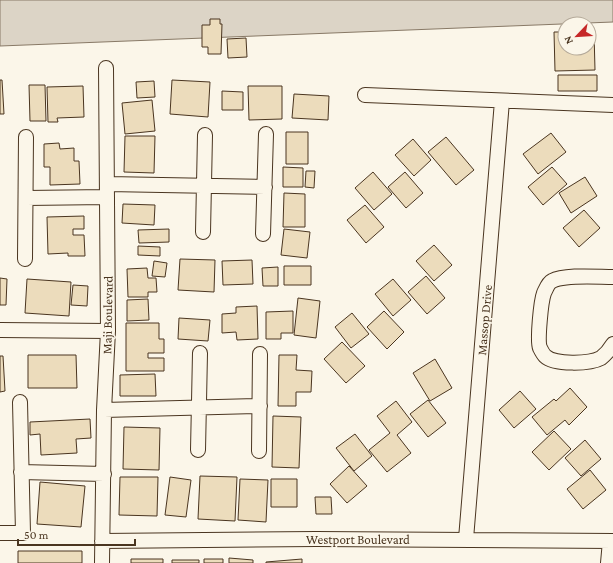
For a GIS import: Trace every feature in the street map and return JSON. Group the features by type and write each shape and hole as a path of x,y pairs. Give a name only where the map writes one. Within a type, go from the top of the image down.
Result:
{"street":[{"name":"Maji Boulevard","path":"102,563 104,410 108,331 106,68"},
{"path":"365,95 613,105"},
{"name":"Massop Drive","path":"466,539 502,101"},
{"path":"203,232 205,134"},
{"path":"263,234 266,134"},
{"path":"25,259 26,136"},
{"path":"26,198 107,190 265,186"},
{"path":"613,277 569,277 560,278 551,282 543,295 539,338 540,347 544,355 551,360 558,361 592,361 601,358 613,344"},
{"path":"0,330 108,331"},
{"path":"198,450 200,353"},
{"path":"260,354 260,451"},
{"path":"0,533 23,533 20,402"},
{"path":"104,410 260,406"},
{"path":"21,472 104,474"},
{"name":"Westport Boulevard","path":"102,541 466,539 612,541"},
{"path":"608,563 612,541"}],"shaded area":[{"path":"0,0 613,0 613,22 597,23 597,16 557,16 557,24 0,46"}],"building":[{"path":"210,19 220,19 220,24 222,24 221,54 208,54 208,47 202,47 202,25 210,25"},
{"path":"554,32 557,32 557,56 595,56 595,70 555,71"},
{"path":"246,38 247,57 228,58 227,39"},
{"path":"558,75 597,75 597,91 558,91"},
{"path":"0,80 2,80 4,114 0,114"},
{"path":"172,80 210,82 208,117 170,114"},
{"path":"154,81 155,97 137,98 136,82"},
{"path":"29,85 45,85 46,121 30,121"},
{"path":"83,86 84,117 57,118 58,122 48,122 47,87"},
{"path":"248,86 282,86 282,119 249,120"},
{"path":"222,91 243,92 243,110 222,110"},
{"path":"294,94 329,96 328,120 292,118"},
{"path":"152,100 155,131 125,134 122,103"},
{"path":"286,132 308,132 308,164 286,164"},
{"path":"551,133 566,152 538,174 523,154"},
{"path":"125,136 155,136 154,173 124,172"},
{"path":"446,137 474,170 456,185 428,152"},
{"path":"413,139 431,160 414,176 395,155"},
{"path":"59,143 60,149 74,148 74,161 79,161 80,184 50,185 50,167 44,167 44,144"},
{"path":"283,167 303,168 303,187 283,187"},
{"path":"552,167 567,184 543,205 528,187"},
{"path":"306,171 315,171 314,188 305,187"},
{"path":"373,172 392,194 374,210 355,188"},
{"path":"405,172 423,193 406,208 388,187"},
{"path":"585,177 597,196 571,213 559,193"},
{"path":"284,193 305,194 305,227 283,227"},
{"path":"123,204 155,205 154,225 122,223"},
{"path":"365,205 384,227 366,243 347,220"},
{"path":"584,210 600,228 579,247 563,228"},
{"path":"84,216 84,229 73,229 73,235 84,235 85,256 68,256 68,253 48,254 47,217"},
{"path":"169,229 169,242 139,243 138,230"},
{"path":"284,229 310,232 307,258 281,255"},
{"path":"434,245 452,265 434,281 416,261"},
{"path":"138,246 160,247 160,256 138,255"},
{"path":"180,259 215,260 214,292 178,290"},
{"path":"252,260 253,284 223,285 222,261"},
{"path":"154,261 167,263 165,277 152,276"},
{"path":"284,266 311,266 311,285 284,285"},
{"path":"278,267 278,286 263,286 262,268"},
{"path":"147,268 148,278 156,278 157,292 148,292 148,297 128,297 127,269"},
{"path":"426,276 445,298 427,314 408,292"},
{"path":"0,278 7,279 6,305 0,305"},
{"path":"27,279 71,282 69,316 25,313"},
{"path":"393,279 411,300 393,316 375,294"},
{"path":"73,285 88,286 87,306 71,305"},
{"path":"298,298 320,301 316,338 294,335"},
{"path":"148,299 149,320 127,321 127,300"},
{"path":"257,306 258,339 237,340 236,332 222,333 222,314 236,313 236,307"},
{"path":"293,311 293,333 281,333 281,339 266,339 266,312"},
{"path":"384,311 404,332 387,349 367,327"},
{"path":"352,313 369,334 351,348 335,327"},
{"path":"179,318 210,320 208,341 178,339"},
{"path":"126,323 159,323 159,339 164,339 164,353 148,353 148,358 164,358 164,371 126,371"},
{"path":"342,342 365,366 346,383 324,359"},
{"path":"28,355 76,355 77,388 28,388"},
{"path":"279,355 297,355 296,370 312,371 311,392 296,392 296,406 278,406"},
{"path":"0,356 3,356 5,391 0,392"},
{"path":"435,359 452,388 430,401 413,373"},
{"path":"155,374 156,396 120,396 120,375"},
{"path":"570,388 587,407 569,425 565,420 547,435 532,417 554,399 556,401"},
{"path":"520,391 536,409 514,428 499,410"},
{"path":"428,400 446,423 428,437 410,414"},
{"path":"396,401 412,422 397,435 411,453 387,472 369,450 390,433 377,416"},
{"path":"273,416 301,417 299,468 272,467"},
{"path":"90,419 91,438 76,439 77,453 41,455 40,434 30,435 30,422"},
{"path":"124,427 160,428 159,470 123,469"},
{"path":"554,431 571,449 549,470 532,452"},
{"path":"355,434 372,456 354,471 336,448"},
{"path":"585,440 601,459 581,476 565,458"},
{"path":"349,466 367,486 347,503 330,484"},
{"path":"590,470 606,490 583,509 567,489"},
{"path":"200,476 237,477 235,521 198,519"},
{"path":"120,477 158,477 157,516 119,515"},
{"path":"170,477 191,480 186,517 165,515"},
{"path":"240,479 268,480 266,522 238,520"},
{"path":"271,479 297,479 297,507 271,507"},
{"path":"40,482 85,486 81,527 37,524"},
{"path":"315,497 331,497 332,514 316,514"},
{"path":"18,551 82,551 82,563 18,563"},
{"path":"229,558 253,560 253,563 229,563"},
{"path":"131,559 163,559 163,563 131,563"},
{"path":"204,559 223,559 223,563 204,563"},
{"path":"302,559 302,563 266,563 266,562"},
{"path":"172,560 199,560 199,563 172,563"}]}
